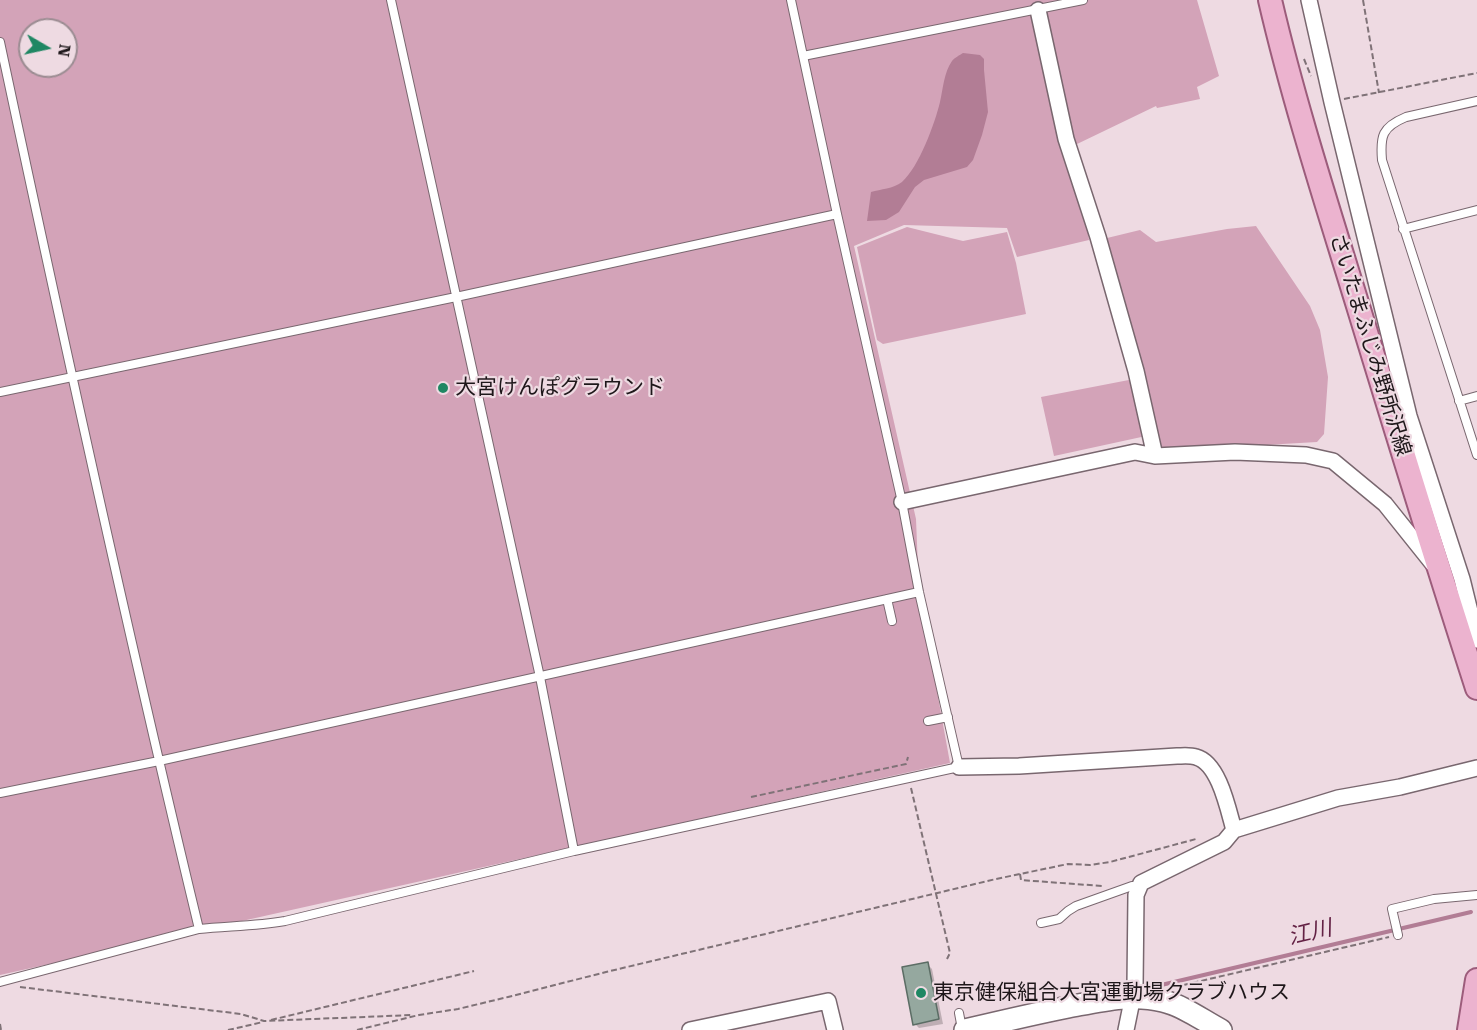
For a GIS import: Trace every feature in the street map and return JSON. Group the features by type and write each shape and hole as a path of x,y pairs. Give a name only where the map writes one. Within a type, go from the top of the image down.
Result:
{"main road":[{"name":"さいたまふじみ野所沢線","path":"1270,0 1296,104 1439,572 1477,688"},
{"path":"1469,1030 1477,980"}],"street":[{"path":"1309,0 1409,416 1462,579 1477,640"},
{"path":"1038,10 1066,139 1105,259 1136,371 1155,456"},
{"path":"902,502 1135,452 1155,456 1235,452 1306,455 1333,461 1385,504 1439,572"},
{"path":"959,767 1019,766 1177,756 1196,757 1206,763 1215,773 1234,830"},
{"path":"1126,1030 1135,986 1136,895 1141,883 1224,842 1234,830 1338,798 1400,787 1477,768"},
{"path":"962,1024 1133,997 1176,1004 1221,1030"},
{"path":"690,1030 828,1001 834,1030"}],"lane":[{"path":"391,0 540,677 574,851"},
{"path":"0,982 199,929 262,925 285,921 574,851 959,767 791,0"},
{"path":"803,56 1083,0"},
{"path":"0,42 72,376 199,929"},
{"path":"1477,101 1406,117 1395,122 1384,132 1380,144 1382,160 1403,230 1477,455"},
{"path":"1403,230 1477,210"},
{"path":"0,392 456,297 837,214"},
{"path":"1459,401 1477,396"},
{"path":"0,793 159,761 919,592"},
{"path":"887,599 892,621"},
{"path":"928,721 948,717"},
{"path":"1041,923 1059,919 1076,906 1132,886 1138,887"},
{"path":"1397,932 1392,909 1434,899 1477,895"}],"path":[{"path":"1363,0 1379,93"},
{"path":"1332,102 1477,73"},
{"path":"751,797 906,764 908,757"},
{"path":"909,778 950,953 947,959"},
{"path":"357,1030 498,1000 672,956 1020,874 1068,864 1090,865 1110,862 1201,838"},
{"path":"1020,874 1021,880 1117,887 1119,891"},
{"path":"1162,1000 1168,989 1397,932"},
{"path":"228,1030 474,971"},
{"path":"11,986 241,1014 264,1021 419,1015"},
{"path":"0,1024 1,1030"}],"shaded area":[{"name":"大宮けんぽグラウンド","path":"0,0 1197,0 1219,76 1197,87 1200,99 1157,108 1156,106 1075,145 1089,240 1017,257 1007,228 904,225 854,246 916,519 919,592 950,763 0,975"},
{"path":"963,53 980,55 984,59 988,112 973,160 967,167 924,180 915,187 899,212 886,220 867,221 871,192 902,182 914,166 926,144 934,121 949,65"},
{"path":"1256,226 1310,306 1320,330 1328,377 1324,434 1317,442 1160,451 1103,239 1140,230 1156,242"},
{"path":"907,227 963,241 1007,232 1026,314 883,344 877,340 857,247"},
{"path":"1134,379 1146,436 1054,456 1041,397"}],"building":[{"name":"東京健保組合大宮運動場クラブハウス","path":"928,962 939,1019 913,1025 902,967"}],"waterway":[{"name":"江川","path":"1157,986 1471,912"}],"place":[{"name":"大宮けんぽグラウンド","path":"443,388"},
{"name":"東京健保組合大宮運動場クラブハウス","path":"921,993"}]}
